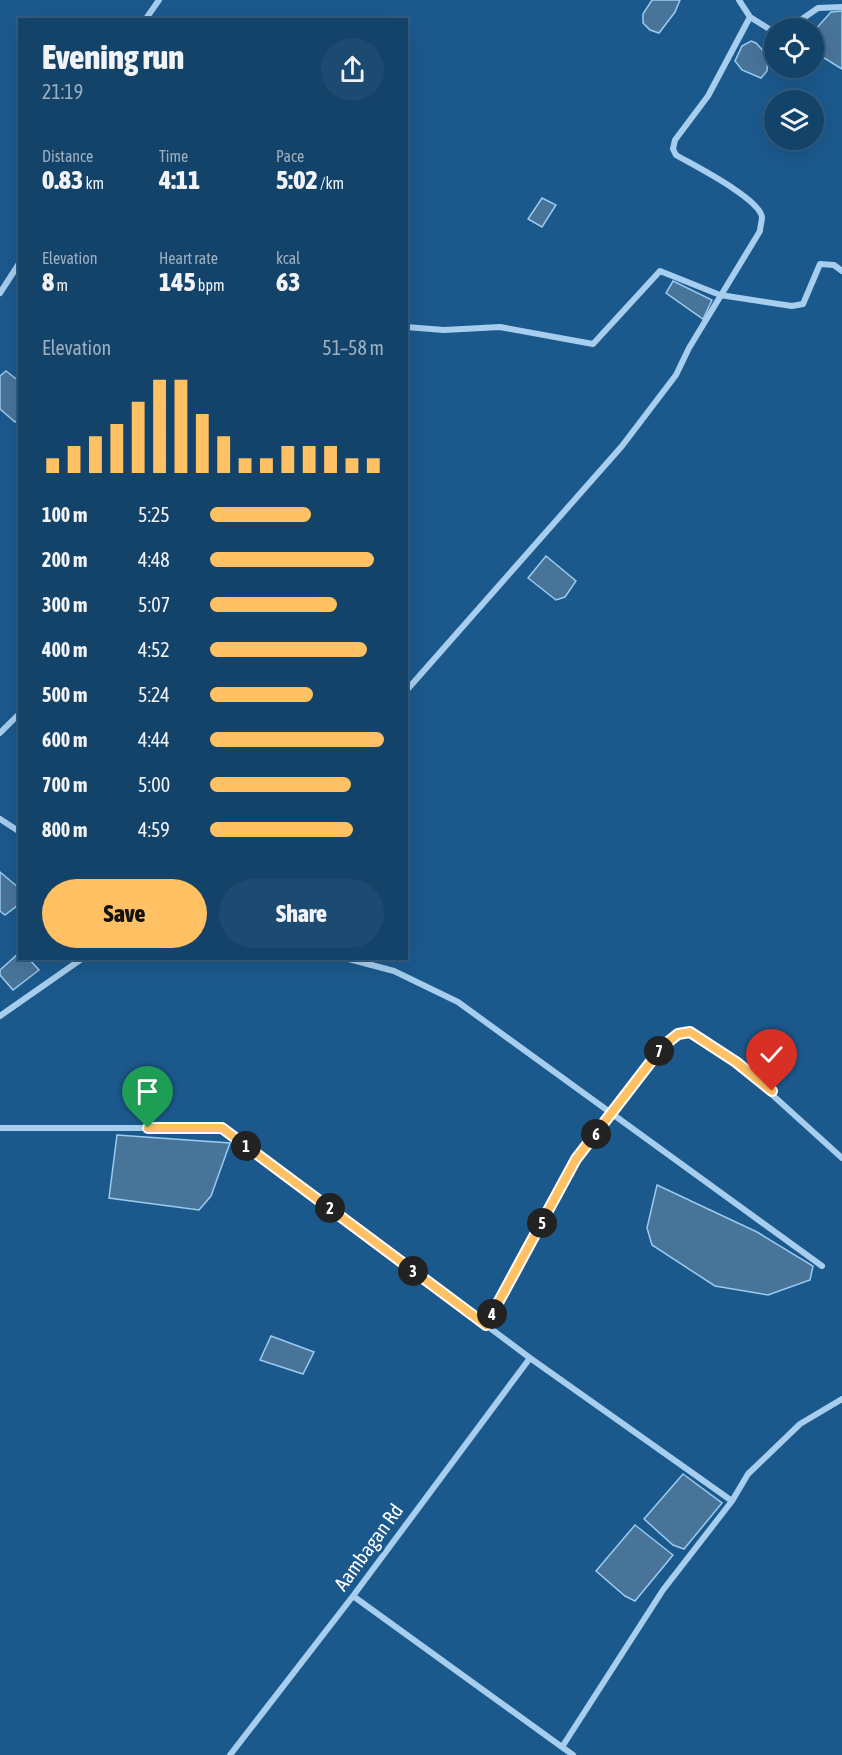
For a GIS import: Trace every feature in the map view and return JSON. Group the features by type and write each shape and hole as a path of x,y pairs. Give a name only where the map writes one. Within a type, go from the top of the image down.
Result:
{"street":[{"path":"146,18 159,0"},
{"path":"739,0 750,17 764,26"},
{"path":"804,18 818,8 842,7"},
{"path":"408,689 622,446 676,375 720,295 760,231 762,217 758,209 740,194 676,155 673,144 708,96 750,17"},
{"path":"408,327 444,330 500,327 593,344 660,271 720,295 792,306 802,304 820,264 834,265 842,271"},
{"path":"0,293 18,265"},
{"path":"0,733 18,715"},
{"path":"0,819 18,831"},
{"path":"0,1016 80,960"},
{"path":"353,960 394,971 458,1002 822,1266"},
{"path":"486,1325 576,1159 663,1046 678,1034 690,1032 736,1062 842,1158"},
{"path":"0,1128 222,1128 530,1358 732,1502"},
{"name":"Aambagan Rd","path":"230,1755 353,1596 530,1358"},
{"path":"562,1747 663,1590 732,1502 748,1474 800,1424 842,1400"},
{"path":"353,1596 573,1755"}],"water":[{"path":"652,0 680,0 675,12 659,33 650,30 643,23 643,14"},
{"path":"842,11 842,69 824,58 824,20 831,12"},
{"path":"751,41 764,52 764,74 761,78 742,70 735,61 742,46"},
{"path":"542,198 556,205 542,227 528,219"},
{"path":"673,281 712,300 703,319 666,293"},
{"path":"6,371 18,380 18,420 15,422 0,409 0,376"},
{"path":"546,556 576,581 565,597 556,600 528,578"},
{"path":"0,872 18,887 18,905 5,915 0,911"},
{"path":"18,954 18,960 30,960 39,970 13,990 0,975 0,970"},
{"path":"117,1135 230,1143 211,1196 199,1210 109,1198"},
{"path":"657,1185 757,1232 813,1266 810,1280 768,1295 715,1286 652,1245 647,1228"},
{"path":"271,1336 314,1352 303,1374 260,1360"},
{"path":"683,1474 722,1503 684,1549 673,1545 644,1519"},
{"path":"635,1525 673,1555 635,1601 625,1596 596,1571"}],"route":[{"path":"148,1128 222,1128 486,1325 576,1159 663,1046 678,1034 690,1032 736,1062 772,1091"}]}
